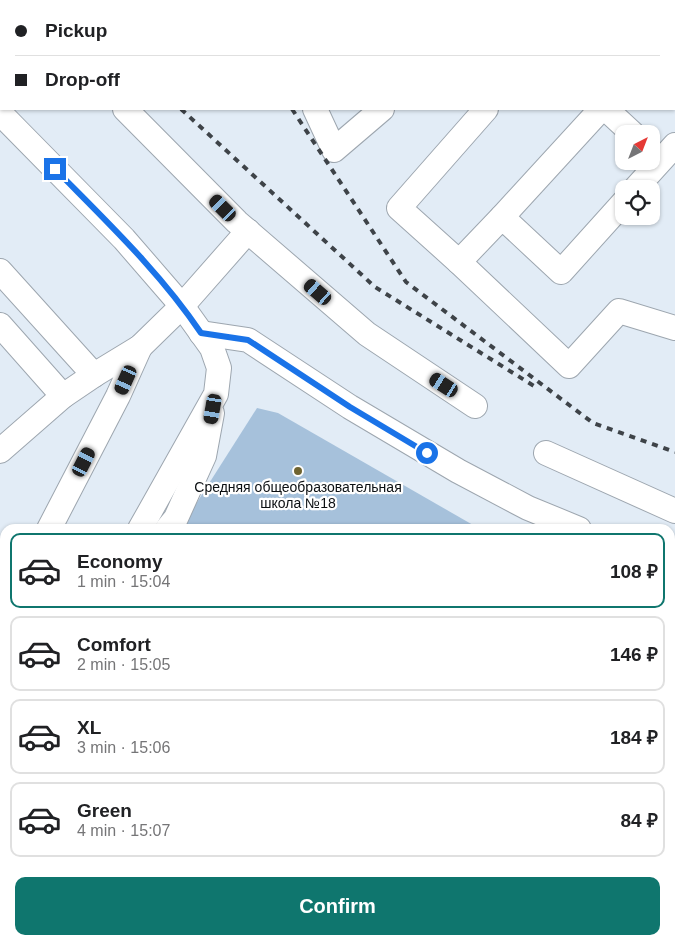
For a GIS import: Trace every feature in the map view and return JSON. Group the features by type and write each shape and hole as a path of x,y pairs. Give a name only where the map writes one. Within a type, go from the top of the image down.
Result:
{"lane":[{"path":"125,110 248,231 367,334 475,406"},
{"path":"315,110 334,150 381,110"},
{"path":"485,110 398,208 460,262 569,366 619,311 675,328"},
{"path":"460,262 600,110"},
{"path":"607,110 623,125"},
{"path":"0,113 124,239 182,306 212,348 219,368 204,456 172,524"},
{"path":"643,180 663,152"},
{"path":"502,217 561,272 615,212"},
{"path":"0,451 63,396 140,347 182,306 248,231"},
{"path":"0,271 94,375"},
{"path":"0,325 63,396"},
{"path":"201,333 248,340 350,407 458,471 528,508 567,524"},
{"path":"52,524 118,396 140,347"},
{"path":"143,524 216,394"},
{"path":"546,453 675,511"}],"shaded area":[{"name":"Средняя общеобразовательная школа №18","path":"257,408 278,413 471,524 183,524"}],"railway":[{"path":"182,110 375,287 534,386"},
{"path":"293,110 406,282 593,423 675,452"}],"place":[{"name":"Средняя общеобразовательная школа №18","path":"298,471"}],"route":[{"path":"55,169 124,239 182,306 201,333 248,340 350,407 427,453"}]}
